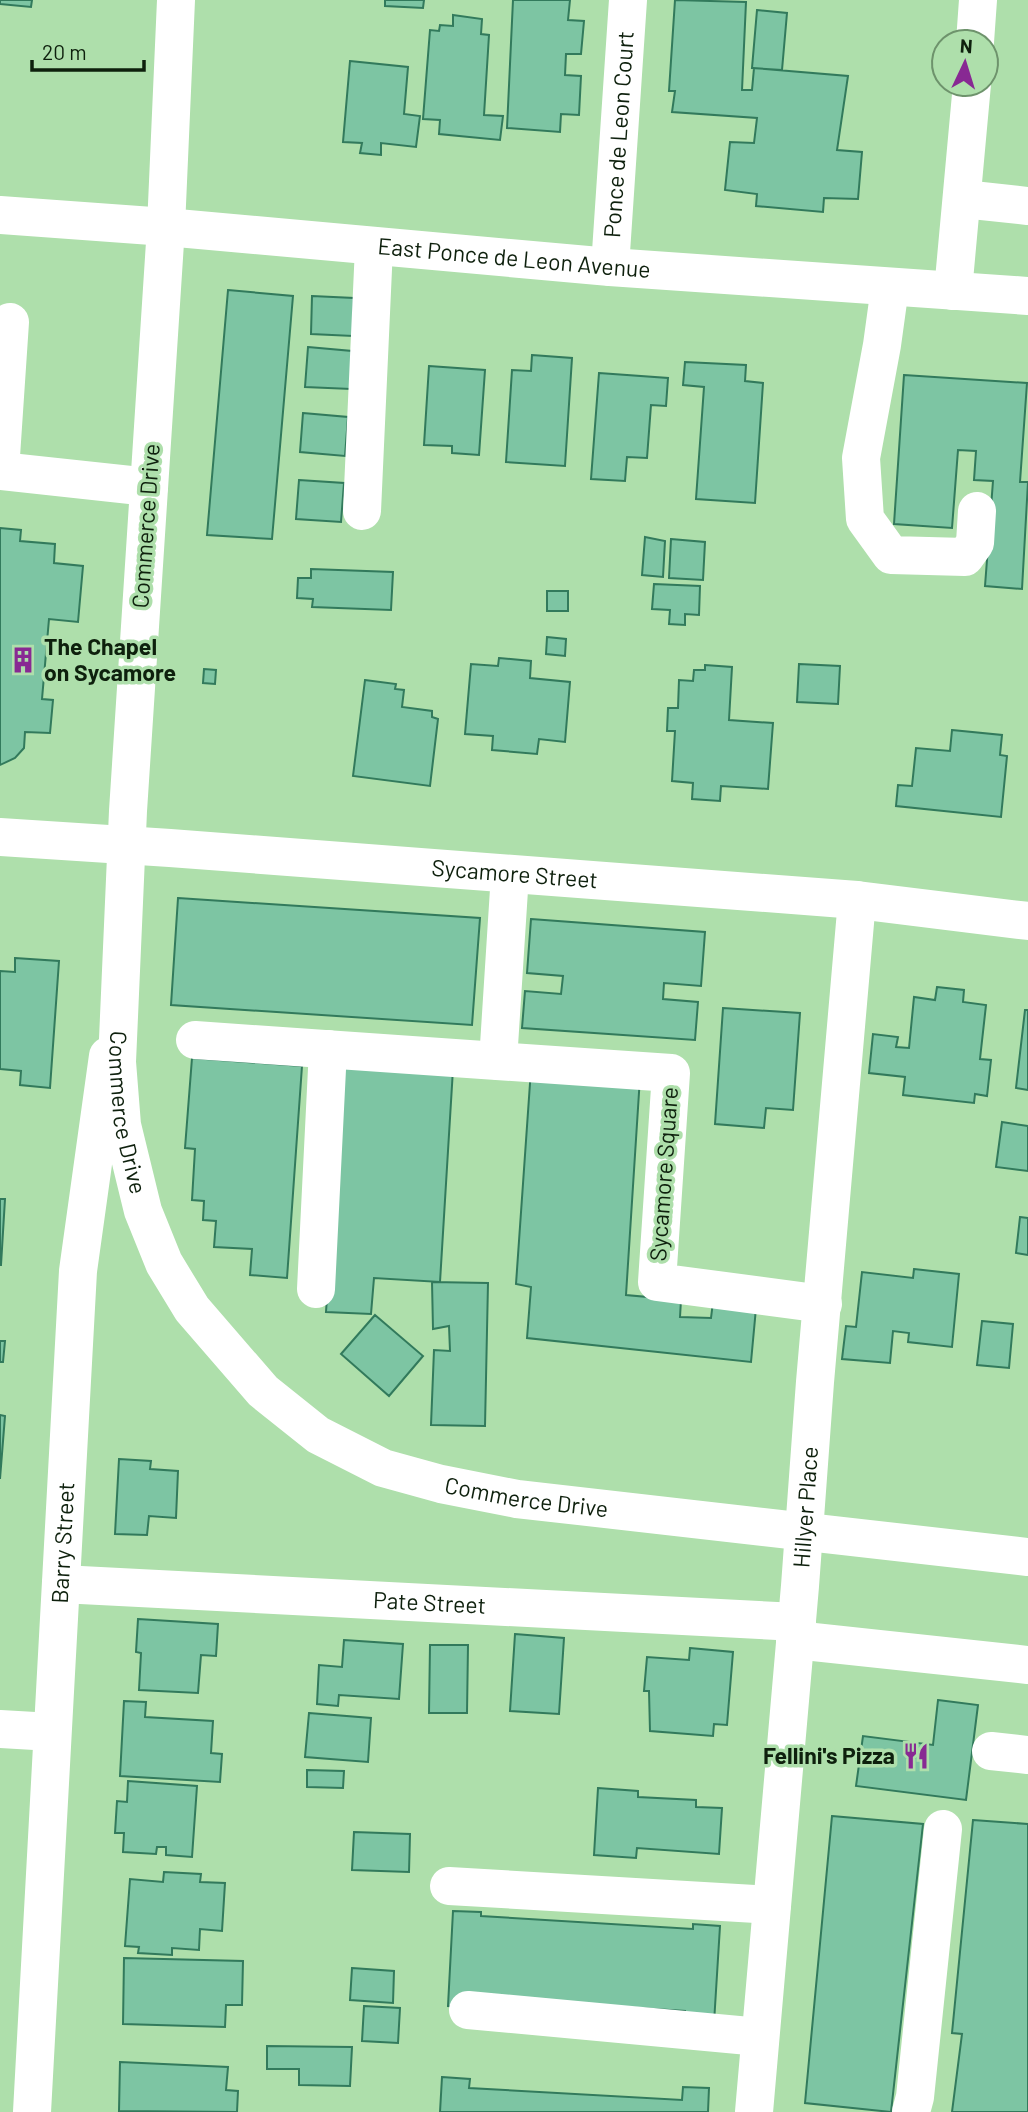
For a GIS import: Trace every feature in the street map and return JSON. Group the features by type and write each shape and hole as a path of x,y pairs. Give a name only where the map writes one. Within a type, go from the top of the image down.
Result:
{"street":[{"name":"Commerce Drive","path":"176,0 166,227 128,811 117,1062 122,1125 143,1211 164,1263 192,1309 263,1391 318,1435 383,1468 441,1484 517,1499 1028,1557"},
{"name":"Ponce de Leon Court","path":"610,267 628,0"},
{"path":"976,28 978,0"},
{"path":"953,291 971,98"},
{"path":"963,199 1028,206"},
{"name":"East Ponce de Leon Avenue","path":"0,215 166,227 610,267 1028,296"},
{"path":"362,511 374,247"},
{"path":"890,286 861,458 865,519 891,555 964,557 975,543 977,511"},
{"path":"10,322 0,471 149,486"},
{"name":"Sycamore Street","path":"0,837 856,900 1028,921"},
{"path":"498,1061 510,874"},
{"name":"Hillyer Place","path":"754,2112 856,900"},
{"name":"Barry Street","path":"32,2112 78,1271 120,974"},
{"name":"Sycamore Square","path":"195,1040 671,1073 657,1282 823,1304"},
{"path":"316,1289 328,1049"},
{"name":"Pate Street","path":"61,1584 796,1631 1028,1664"},
{"path":"0,1728 52,1732"},
{"path":"911,2112 915,2096 943,1829"},
{"path":"449,1886 772,1905"},
{"path":"468,2010 760,2037"}],"building":[{"path":"0,0 32,0 31,7 0,4"},
{"path":"385,0 424,0 423,8 385,6"},
{"path":"513,0 570,0 568,20 584,21 581,54 566,54 565,75 581,76 579,115 561,114 560,132 507,128"},
{"path":"675,0 746,2 742,90 752,90 754,68 848,76 837,150 862,152 858,199 824,198 823,212 756,206 757,194 725,190 730,142 754,143 757,118 672,112 675,91 669,91"},
{"path":"757,10 787,13 782,70 752,68"},
{"path":"453,15 482,19 481,34 489,35 484,115 503,116 500,140 439,134 440,120 423,119 430,30 439,31 440,25 453,26"},
{"path":"350,61 408,67 404,114 420,116 416,147 381,143 381,155 360,153 362,143 343,142"},
{"path":"228,290 293,296 272,539 207,535"},
{"path":"312,296 354,298 353,336 311,334"},
{"path":"308,347 352,351 351,389 305,387"},
{"path":"532,355 572,358 565,466 506,462 512,370 531,371"},
{"path":"685,362 746,365 745,381 763,383 755,503 696,499 704,387 683,385"},
{"path":"429,366 485,370 479,455 452,453 452,446 424,445"},
{"path":"599,373 668,378 666,406 651,405 647,458 627,457 625,481 591,479"},
{"path":"904,375 1027,383 1020,482 1028,482 1022,589 985,586 993,481 974,480 976,451 958,450 952,528 894,524"},
{"path":"303,413 348,417 345,456 300,452"},
{"path":"299,480 344,483 341,522 296,519"},
{"name":"The Chapel on Sycamore","path":"0,528 21,530 20,541 55,544 54,563 83,566 78,622 49,619 42,699 53,700 50,733 25,732 24,748 15,758 0,765"},
{"path":"645,537 665,541 663,577 642,575"},
{"path":"671,539 705,542 703,580 669,578"},
{"path":"311,569 393,572 391,610 312,607 313,599 297,598 298,578 311,578"},
{"path":"654,584 700,586 699,615 685,614 685,625 669,624 670,610 652,609"},
{"path":"547,591 568,591 568,611 547,611"},
{"path":"547,637 566,639 565,656 546,654"},
{"path":"499,658 531,661 530,678 570,682 565,742 539,739 537,754 492,750 493,736 465,734 471,664 498,666"},
{"path":"799,664 840,666 838,704 797,702"},
{"path":"705,665 732,667 729,720 773,723 768,789 721,786 720,801 692,799 693,783 672,781 675,731 667,731 668,708 678,708 679,680 693,681 694,670 705,670"},
{"path":"204,669 216,670 215,684 203,683"},
{"path":"365,680 396,684 395,689 404,690 402,707 432,711 432,717 438,719 430,786 353,776"},
{"path":"952,730 1002,735 1000,755 1007,756 1001,817 896,806 898,785 912,786 916,748 950,751"},
{"path":"178,898 480,918 472,1025 171,1005"},
{"path":"531,919 705,932 701,986 664,983 663,999 698,1002 695,1040 522,1028 525,991 561,994 563,976 527,973"},
{"path":"15,958 59,961 50,1088 20,1085 21,1071 0,1069 0,971 15,972"},
{"path":"937,987 964,990 963,1002 986,1005 980,1059 991,1060 987,1096 975,1094 974,1103 903,1095 905,1077 869,1073 873,1034 898,1037 896,1047 909,1048 914,997 935,1000"},
{"path":"723,1008 800,1013 793,1110 766,1108 764,1128 715,1124"},
{"path":"1025,1010 1028,1010 1028,1090 1016,1088"},
{"path":"192,1058 302,1066 287,1278 250,1275 252,1249 214,1247 216,1221 203,1220 204,1201 192,1200 195,1149 185,1148"},
{"path":"343,1061 453,1069 440,1282 374,1278 371,1314 326,1312"},
{"path":"531,1069 640,1077 626,1295 681,1300 680,1317 711,1318 713,1302 756,1308 751,1362 527,1338 531,1287 516,1284"},
{"path":"1002,1122 1028,1126 1028,1171 996,1167"},
{"path":"0,1199 5,1199 1,1265 0,1265"},
{"path":"1020,1217 1028,1218 1028,1255 1016,1253"},
{"path":"914,1269 959,1274 952,1347 908,1342 909,1333 893,1331 890,1363 842,1359 846,1326 856,1327 862,1272 913,1278"},
{"path":"432,1282 488,1283 485,1426 431,1425 434,1350 450,1351 449,1326 433,1329"},
{"path":"375,1315 423,1356 389,1396 341,1354"},
{"path":"982,1321 1013,1324 1009,1368 977,1365"},
{"path":"0,1341 5,1341 3,1362 0,1362"},
{"path":"0,1415 5,1416 0,1479"},
{"path":"119,1459 151,1461 150,1469 178,1471 176,1518 149,1516 147,1535 115,1534"},
{"path":"138,1619 218,1624 216,1656 201,1655 198,1693 139,1690 141,1653 136,1652"},
{"path":"515,1634 564,1638 559,1714 510,1711"},
{"path":"344,1640 403,1644 399,1699 339,1695 338,1706 317,1704 319,1665 342,1667"},
{"path":"430,1645 468,1645 467,1713 429,1713"},
{"path":"690,1648 733,1652 727,1725 714,1724 713,1736 650,1731 649,1691 644,1691 647,1657 689,1660"},
{"name":"Fellini's Pizza","path":"938,1700 978,1705 966,1800 856,1786 863,1736 933,1745"},
{"path":"124,1701 146,1702 145,1717 213,1721 211,1753 222,1754 220,1782 120,1776"},
{"path":"309,1713 371,1718 368,1762 305,1757"},
{"path":"307,1770 344,1771 343,1788 307,1787"},
{"path":"128,1781 197,1786 192,1857 166,1855 166,1847 157,1847 156,1854 123,1852 124,1833 115,1833 117,1801 127,1802"},
{"path":"598,1788 638,1791 638,1797 696,1800 696,1807 722,1808 719,1854 637,1848 636,1858 594,1855"},
{"path":"832,1816 923,1824 891,2112 805,2103"},
{"path":"973,1820 1028,1824 1028,2112 952,2112 962,2034 952,2033"},
{"path":"354,1832 410,1834 409,1872 352,1870"},
{"path":"164,1872 201,1874 200,1882 225,1883 222,1931 200,1929 199,1950 172,1948 172,1955 138,1953 139,1947 125,1946 130,1879 163,1882"},
{"path":"453,1911 481,1912 481,1916 693,1929 693,1924 720,1926 714,2023 685,2020 685,2011 477,1998 476,2008 448,2006"},
{"path":"124,1958 243,1961 242,2005 226,2005 225,2027 123,2024"},
{"path":"352,1968 394,1971 393,2003 350,2000"},
{"path":"364,2006 400,2008 398,2043 362,2041"},
{"path":"267,2046 352,2047 350,2086 299,2085 299,2069 267,2069"},
{"path":"120,2062 228,2067 226,2090 238,2091 237,2112 119,2111"},
{"path":"442,2077 470,2079 469,2088 682,2100 683,2087 709,2088 708,2112 440,2112"}],"place":[{"name":"The Chapel on Sycamore","path":"23,660"},
{"name":"Fellini's Pizza","path":"916,1756"}]}
